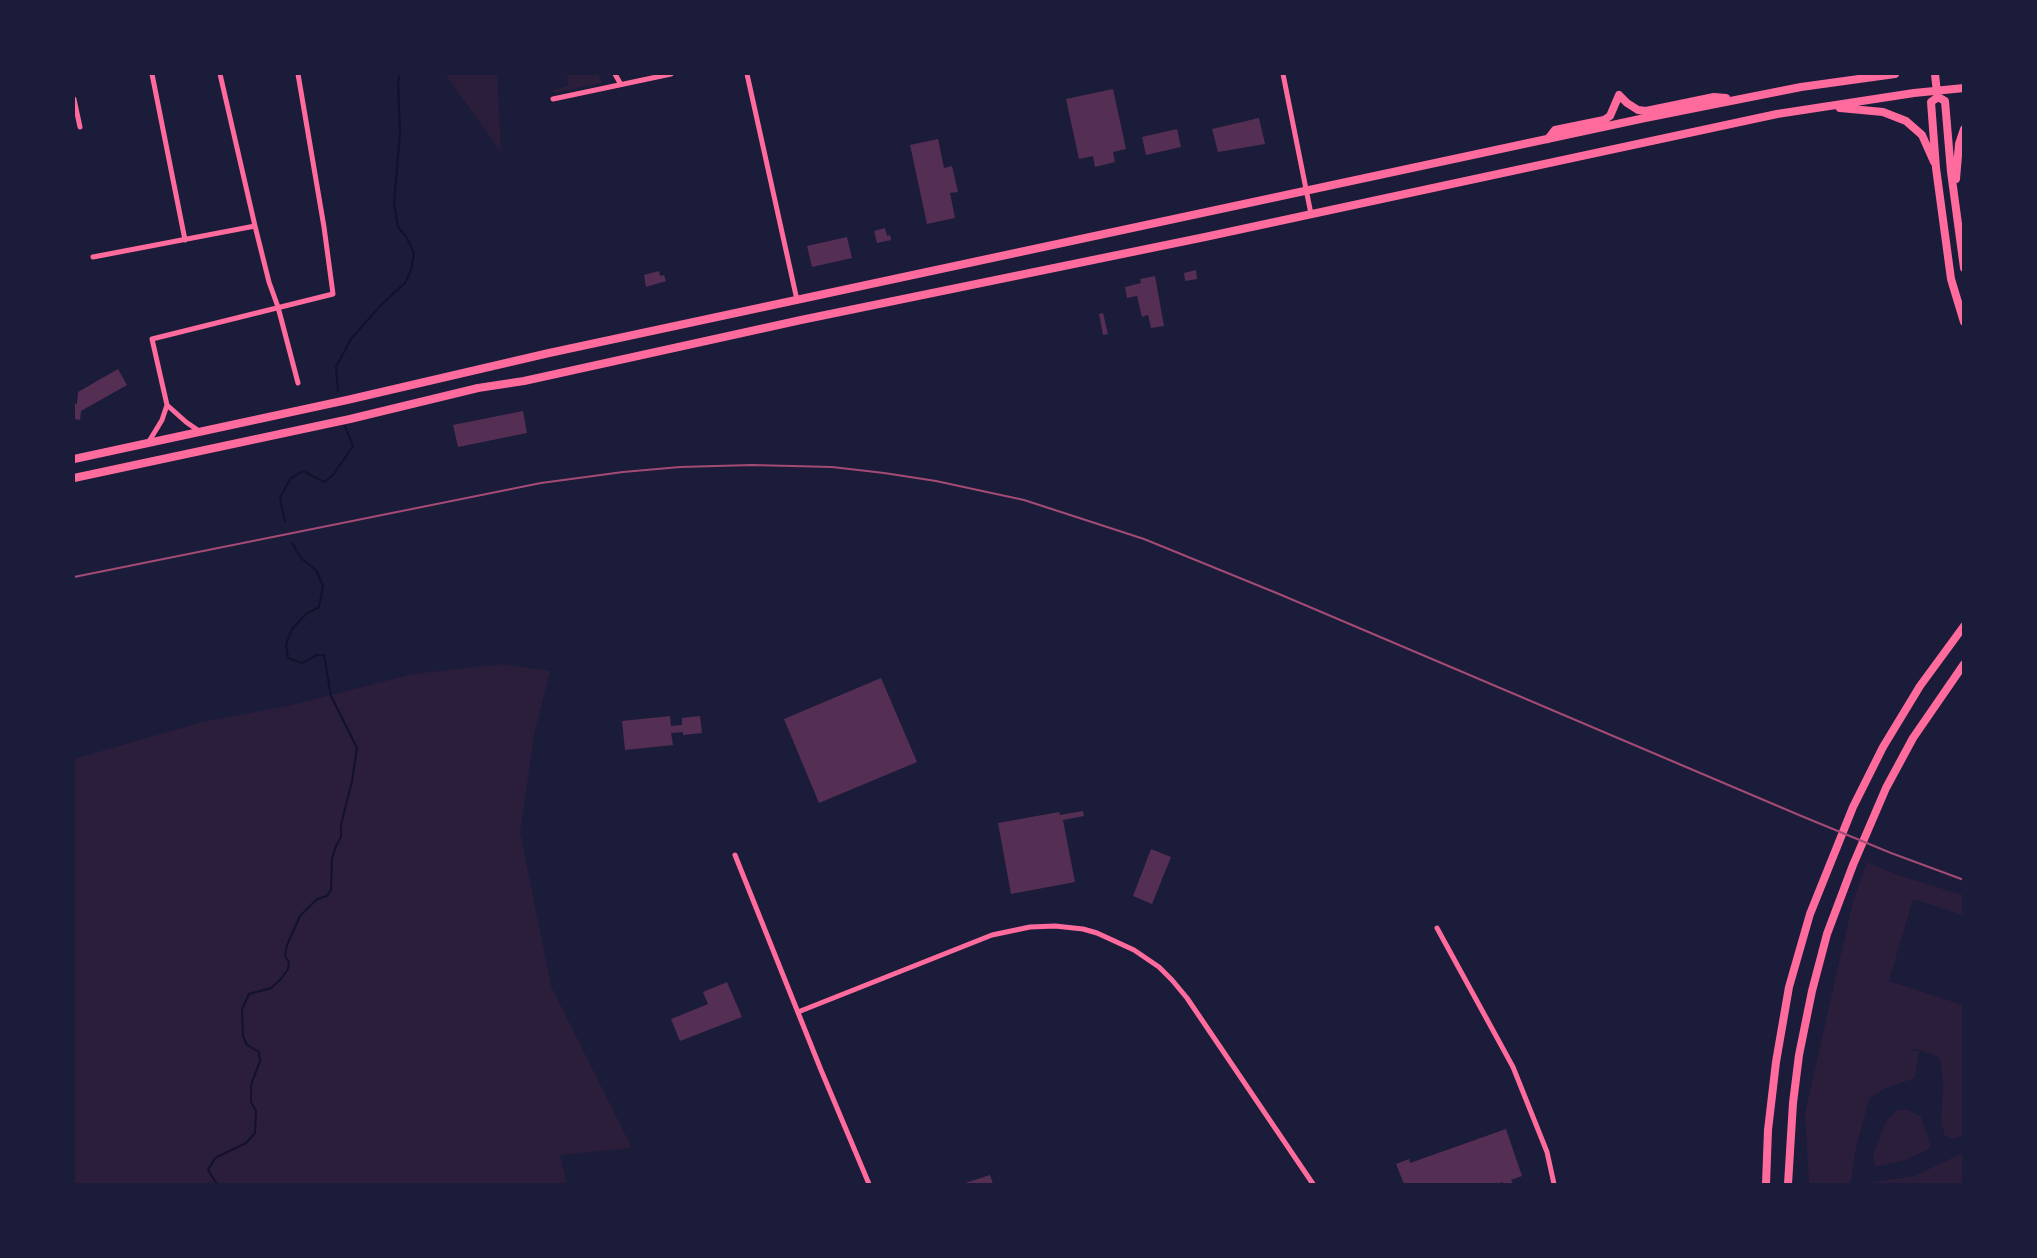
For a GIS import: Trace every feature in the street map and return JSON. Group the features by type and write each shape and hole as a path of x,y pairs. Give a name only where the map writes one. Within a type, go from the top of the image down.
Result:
{"highway":[{"path":"74,459 347,400 486,367 1736,99 1800,87 1895,74"},
{"path":"1935,74 1937,94 1931,102 1936,168 1950,279 1964,322"},
{"path":"74,478 350,419 478,388 524,381 801,320 1777,114 1937,94 1964,88"},
{"path":"1937,94 1945,101 1957,225 1964,268"},
{"path":"1548,139 1555,130 1604,120 1610,116 1619,95 1638,110 1647,111 1714,97 1736,99"},
{"path":"1824,107 1883,112 1906,121 1922,135 1936,168"},
{"path":"1957,225 1956,178 1959,144 1964,129"},
{"path":"1766,1185 1771,1097 1789,987 1810,914 1853,807 1896,723 1964,626"},
{"path":"1788,1185 1793,1103 1805,1023 1827,934 1886,788 1913,738 1964,664"}],"street":[{"path":"152,74 185,240"},
{"path":"220,74 269,282 298,383"},
{"path":"148,443 162,420 167,405 152,339 333,294 298,74"},
{"path":"615,74 620,83"},
{"path":"553,99 670,74"},
{"path":"747,74 797,300"},
{"path":"1284,74 1311,214"},
{"path":"74,99 80,127"},
{"path":"93,257 255,226"},
{"path":"167,405 199,431"},
{"path":"735,855 869,1185"},
{"path":"798,1012 992,935 1030,927 1055,926 1097,933 1134,950 1159,967 1172,980 1187,998 1313,1185"},
{"path":"1437,928 1513,1067 1543,1142 1554,1185"}],"shaded area":[{"path":"445,74 497,74 501,152"},
{"path":"567,74 598,74 602,83 554,93 553,90 568,86"},
{"path":"502,664 550,671 534,735 520,832 551,986 632,1148 560,1155 567,1184 74,1184 74,759 202,722 288,706 413,674"},
{"path":"1867,862 1897,875 1963,895 1963,915 1913,899 1889,981 1963,1005 1963,1136 1953,1139 1945,1136 1941,1123 1943,1083 1940,1058 1917,1049 1906,1050 1919,1051 1915,1078 1883,1089 1869,1099 1855,1152 1851,1184 1809,1184 1805,1113 1853,901"},
{"path":"1896,1110 1908,1110 1921,1117 1931,1148 1906,1160 1875,1167 1873,1155 1885,1123"},
{"path":"1963,1153 1963,1184 1874,1184 1874,1182 1914,1176"}],"building":[{"path":"1113,89 1126,149 1113,152 1115,162 1095,167 1093,156 1079,159 1066,99"},
{"path":"1259,118 1265,144 1218,152 1212,129"},
{"path":"1177,129 1181,147 1146,155 1142,137"},
{"path":"938,139 944,168 952,166 958,192 950,193 955,218 927,224 910,145"},
{"path":"885,228 891,240 877,243 874,231"},
{"path":"847,237 852,258 812,267 807,246"},
{"path":"1196,270 1197,279 1185,281 1184,273"},
{"path":"659,271 660,276 664,275 666,281 646,287 644,275"},
{"path":"1155,276 1164,326 1151,328 1148,315 1142,317 1137,296 1127,298 1125,287 1141,283 1140,279"},
{"path":"1103,313 1108,334 1103,335 1099,314"},
{"path":"118,369 127,385 81,411 80,420 74,419 74,403 77,404 78,392"},
{"path":"523,411 527,433 458,447 453,425"},
{"path":"881,678 917,762 819,803 784,719"},
{"path":"670,716 671,726 682,725 682,718 700,716 702,733 683,735 683,732 671,733 673,745 625,750 622,721"},
{"path":"1083,811 1084,816 1063,820 1075,882 1011,894 998,823 1059,812 1060,815"},
{"path":"1151,849 1171,857 1152,904 1133,896"},
{"path":"727,982 742,1017 680,1041 671,1019 708,1004 703,992"},
{"path":"1506,1129 1522,1176 1511,1180 1513,1184 1503,1184 1503,1182 1496,1184 1404,1184 1396,1164 1409,1159 1410,1163"},
{"path":"990,1175 993,1184 962,1184"}],"waterway":[{"path":"338,391 336,367 351,339 382,304 405,283 411,270 414,253 407,238 398,227 394,204 400,132 398,81 400,74"},
{"path":"285,522 280,498 290,479 303,471 324,482 333,475 353,446 345,426"},
{"path":"217,1184 208,1170 215,1158 246,1143 255,1133 256,1111 251,1102 251,1085 260,1061 259,1052 247,1045 243,1036 242,1009 249,994 271,988 281,979 288,969 289,962 285,956 287,945 300,916 317,899 327,896 331,890 332,858 341,837 341,825 352,781 357,748 331,696 324,655 317,655 302,663 288,658 286,645 292,629 306,614 319,607 323,586 316,570 301,558 292,543"}],"railway":[{"path":"74,577 541,483 623,472 680,467 752,465 832,467 936,481 1024,500 1144,539 1799,815 1964,880"}]}
